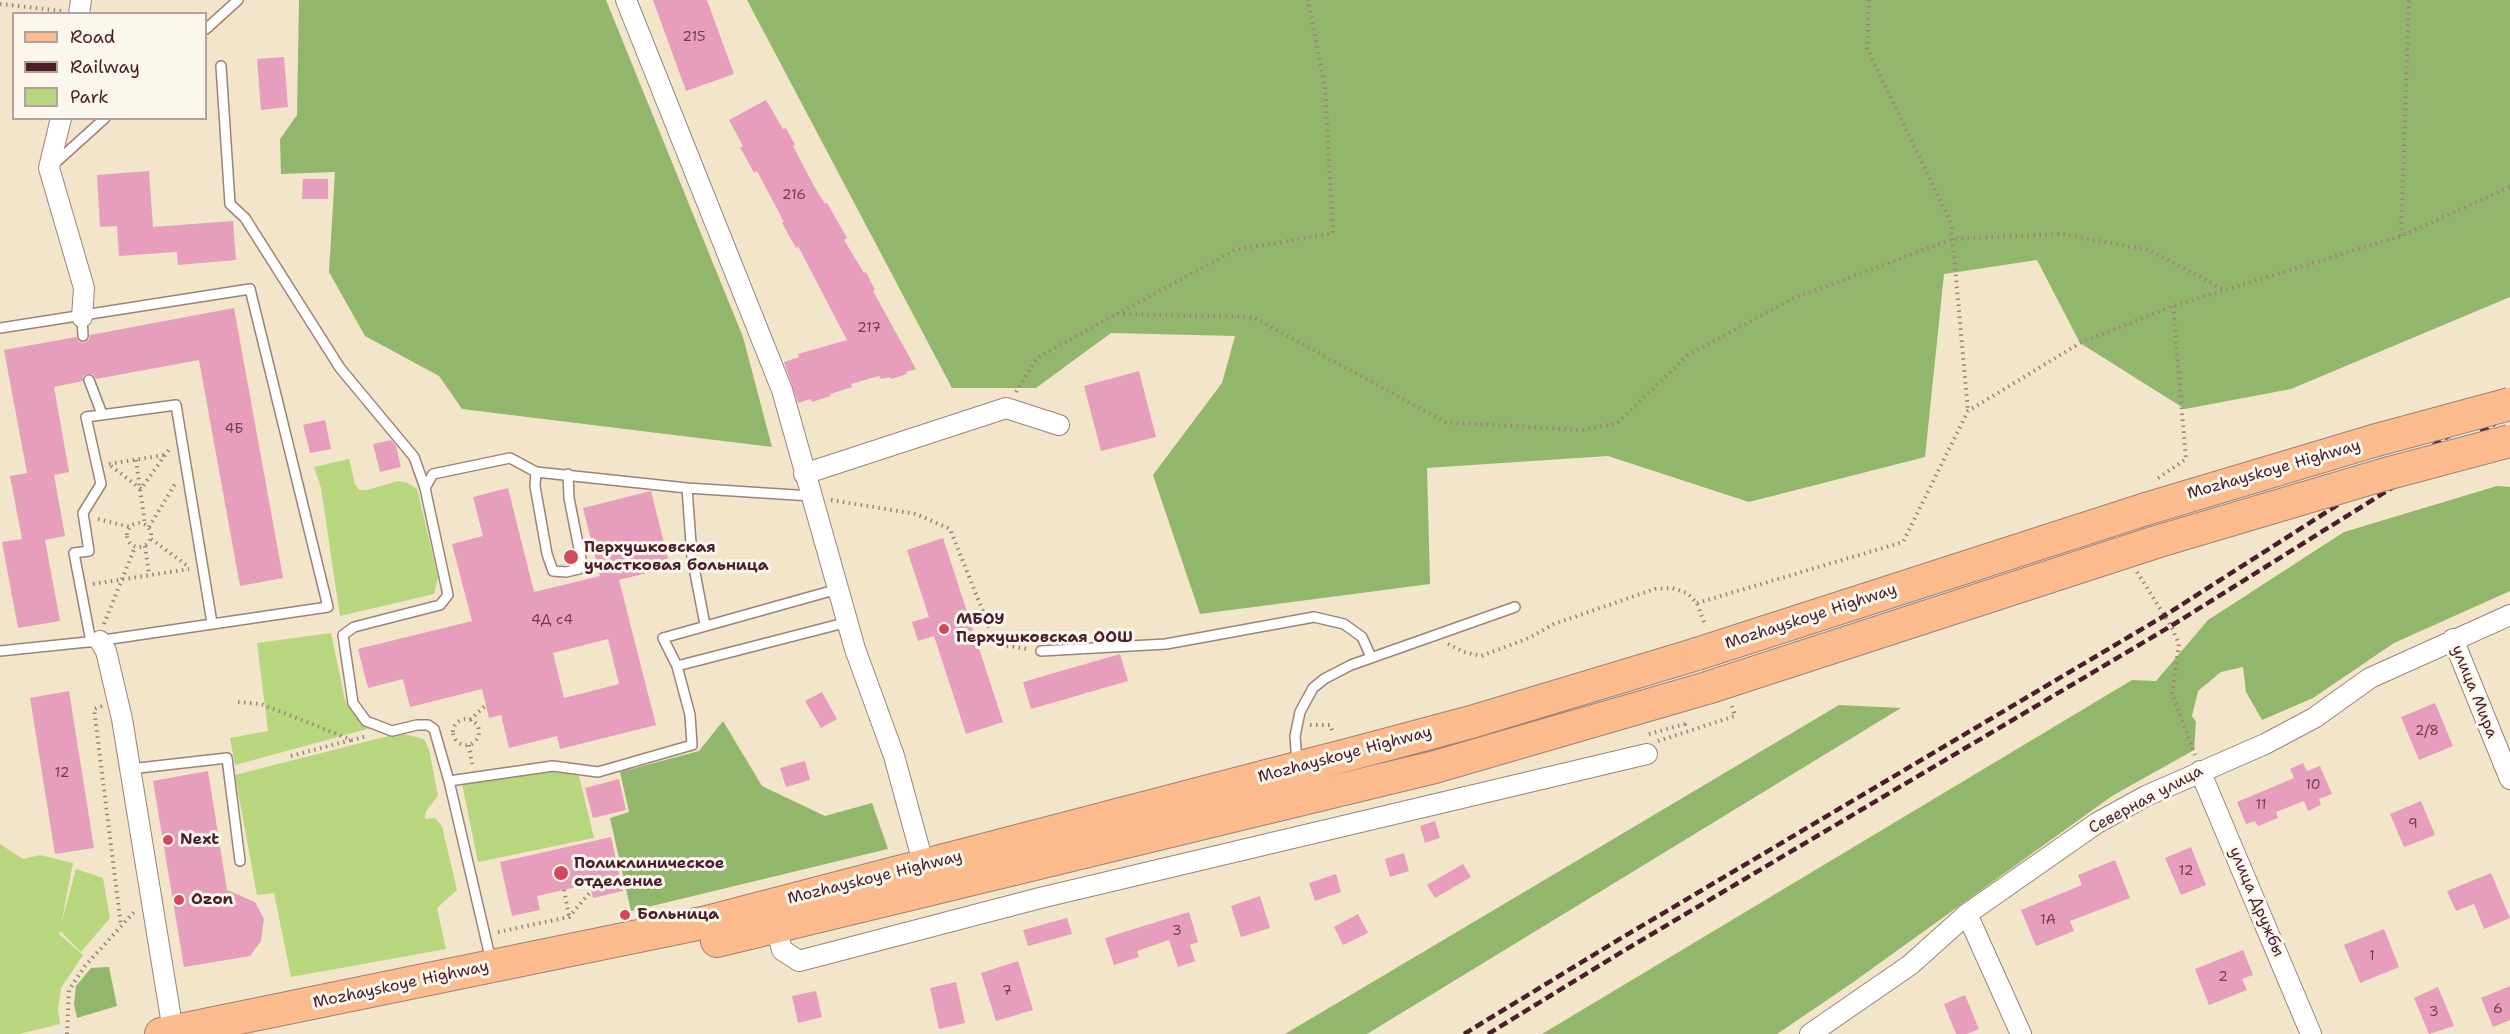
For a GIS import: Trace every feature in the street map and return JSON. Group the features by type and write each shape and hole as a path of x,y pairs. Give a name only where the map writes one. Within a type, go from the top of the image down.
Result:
{"main road":[{"name":"Mozhayskoye Highway","path":"167,1033 706,922 1297,768 1494,715 1703,645 2146,509 2373,441 2510,404"},
{"name":"Mozhayskoye Highway","path":"266,1034 776,927 1719,696 2145,546 2348,485 2510,441"}],"street":[{"path":"626,0 782,390 838,589 894,756 924,866"},
{"path":"61,120 49,168 84,288 82,326"},
{"path":"804,474 1006,408 1059,424"},
{"name":"Северная улица","path":"1810,1034 1910,965 1968,914 2097,823 2146,796 2265,744 2314,718 2370,678 2452,639 2510,615"},
{"name":"улица Мира","path":"2452,639 2510,778"},
{"path":"96,641 106,651 118,702 152,904 167,1033"},
{"path":"776,927 782,950 799,961 1052,895 1648,748"},
{"name":"улица Дружбы","path":"2200,771 2311,1034"},
{"path":"1968,914 2021,1034"}],"lane":[{"path":"207,28 238,0"},
{"path":"221,66 230,204 245,218 340,368 414,457 425,488 448,595 440,605 354,627 343,635 353,703 366,721 392,731 417,725 428,725 434,729 492,966"},
{"path":"49,168 103,120"},
{"path":"0,328 82,326 250,289 328,607 96,641 0,651"},
{"path":"89,380 102,414"},
{"path":"96,641 80,586 74,553 89,551 83,515 101,484 86,417 102,414 176,405 212,623"},
{"path":"425,488 434,474 510,458 536,471 687,488 811,496"},
{"path":"536,471 535,486 547,554 553,571 566,572 579,569 581,559 568,498 568,474"},
{"path":"687,488 692,557 705,625"},
{"path":"448,781 553,766 597,772 692,745 690,715 677,666 663,638 838,589"},
{"path":"1297,768 1297,724 1305,700 1324,678 1335,671 1371,657 1515,607"},
{"path":"1041,651 1167,644 1314,617 1344,624 1362,637 1371,657"},
{"path":"677,666 848,622"},
{"path":"130,769 227,758 240,861"}],"path":[{"path":"1006,408 1037,358 1235,250 1333,233 1325,87 1308,0"},
{"path":"1697,603 1903,542 1968,411 1951,224 1867,48 1869,0"},
{"path":"2401,236 2409,0"},
{"path":"0,4 70,12"},
{"path":"1968,411 2080,343 2173,306 2401,236 2510,187"},
{"path":"1116,314 1253,317 1445,422 1582,430 1617,423 1689,355 1792,299 1953,239 2062,234 2149,250 2225,290"},
{"path":"141,489 181,432"},
{"path":"94,452 141,489"},
{"path":"109,464 165,455"},
{"path":"136,460 151,539 191,569"},
{"path":"147,525 186,466"},
{"path":"811,496 916,514 950,529 996,644 1041,651"},
{"path":"83,515 130,527 137,523 147,525"},
{"path":"130,527 127,538 135,547"},
{"path":"135,547 145,546 151,539"},
{"path":"145,546 149,575"},
{"path":"96,641 135,547"},
{"path":"80,586 203,567"},
{"path":"1438,640 1464,652 1481,656 1529,638 1554,624 1655,589 1672,588 1687,593 1697,603 1703,645"},
{"path":"1648,748 1735,716 1719,696"},
{"path":"118,702 94,709 121,926"},
{"path":"238,702 261,704 352,740"},
{"path":"469,745 457,741 453,733 458,722 470,720 486,705"},
{"path":"469,745 476,740 479,732 477,724 470,720"},
{"path":"1308,720 1311,726 1330,726 1334,737"},
{"path":"291,756 392,731"},
{"path":"469,745 475,777"},
{"path":"564,890 569,917"},
{"path":"485,935 569,917 592,890"},
{"path":"67,1034 69,990 85,966 133,913 152,904"}],"green space":[{"path":"299,0 606,0 743,337 772,447 462,409 439,376 365,336 329,272 335,172 281,174 280,139 297,115"},
{"path":"747,0 2510,0 2510,297 2291,389 2185,409 2080,343 2037,260 1944,274 1925,457 1749,502 1608,456 1427,468 1430,584 1200,614 1153,475 1222,383 1235,336 1111,333 1036,388 952,388"},
{"path":"349,459 355,484 359,490 398,481 408,483 417,489 438,577 434,594 340,616 321,488 314,467"},
{"path":"2497,486 2510,487 2510,591 2394,643 2313,698 2262,720 2246,692 2243,667 2221,672 2198,691 2192,716 2196,722 2194,750 2112,796 1852,983 1777,1034 1542,1034 2132,680 2156,681 2208,620 2344,532"},
{"path":"331,633 345,700 355,716 371,728 235,765 230,738 268,731 257,643"},
{"path":"1839,705 1901,708 1367,1034 1285,1034"},
{"path":"723,721 762,786 825,816 872,803 888,849 631,911 610,818 629,812 620,772 699,751"},
{"path":"400,733 424,739 429,749 438,796 426,811 425,819 435,818 442,826 457,890 437,908 446,949 291,977 274,893 257,895 235,775"},
{"path":"552,770 579,776 594,838 478,862 462,784"},
{"path":"0,844 23,859 40,855 73,863 61,925 76,869 103,878 110,918 81,952 60,931 59,934 83,955 61,988 58,1010 60,1024 19,1034 0,1034"},
{"path":"109,967 117,1006 77,1018 74,1004 76,986 91,968"}],"building":[{"path":"653,0 707,0 734,74 686,91"},
{"path":"284,57 288,107 261,110 257,59"},
{"path":"766,100 783,129 786,128 814,186 825,204 827,203 847,238 844,240 864,273 866,272 875,290 873,291 916,369 906,372 907,374 891,379 890,377 881,379 879,376 851,384 852,387 830,394 831,396 812,402 811,399 798,403 784,362 799,357 798,354 847,340 798,246 796,248 782,223 784,222 757,171 754,173 740,148 743,146 729,120"},
{"path":"149,171 153,227 233,221 236,260 178,265 177,252 119,256 117,226 100,227 97,175"},
{"path":"303,179 328,179 328,199 302,199"},
{"path":"234,308 283,578 240,586 199,360 96,379 93,374 87,374 83,376 83,381 54,387 69,472 54,475 65,536 45,540 60,621 18,628 2,542 22,539 10,476 27,473 4,350 76,337 79,342 84,343 89,340 90,335"},
{"path":"1139,371 1156,437 1101,451 1084,386"},
{"path":"325,420 331,449 310,453 303,425"},
{"path":"391,440 396,446 401,467 380,472 373,444"},
{"path":"508,488 534,592 600,576 583,508 651,491 670,567 619,580 656,725 560,749 557,736 509,748 501,715 489,718 482,689 410,707 403,679 368,688 358,649 472,621 452,544 483,536 473,497","holes":["608,639 619,684 564,698 553,653"]},
{"name":"МБОУ Перхушковская ООШ","path":"943,538 1003,722 966,734 934,636 918,641 912,622 929,617 907,550"},
{"path":"1120,654 1128,681 1031,709 1023,682"},
{"path":"69,691 94,848 55,854 30,698"},
{"path":"822,692 837,719 821,728 805,701"},
{"path":"2435,703 2453,746 2419,760 2401,717"},
{"path":"805,761 810,780 786,787 780,768"},
{"path":"2303,763 2307,771 2320,766 2332,794 2319,799 2321,805 2308,811 2304,801 2276,812 2278,818 2258,826 2255,821 2246,824 2237,802 2294,778 2290,769"},
{"path":"208,771 227,890 255,902 264,919 261,941 250,956 184,967 153,781"},
{"path":"619,779 626,810 593,818 585,788"},
{"path":"2421,801 2435,835 2404,847 2390,814"},
{"path":"1435,821 1440,838 1425,843 1420,826"},
{"name":"Поликлиническое отделение","path":"611,837 623,891 593,898 590,884 537,896 540,910 512,916 500,862"},
{"path":"2191,847 2206,885 2181,895 2165,858"},
{"path":"1404,853 1409,871 1390,877 1385,859"},
{"path":"2115,860 2130,898 2070,921 2074,931 2036,946 2021,910 2082,885 2078,875"},
{"path":"1463,864 1471,877 1435,898 1427,885"},
{"path":"2491,873 2510,918 2484,929 2474,904 2456,911 2447,891"},
{"path":"1336,874 1341,892 1315,901 1309,883"},
{"path":"1260,896 1270,928 1241,937 1231,906"},
{"path":"1189,912 1198,942 1190,945 1195,961 1178,967 1169,940 1137,951 1139,957 1114,965 1105,938"},
{"path":"1358,914 1368,933 1343,945 1334,927"},
{"path":"1067,918 1072,934 1028,946 1023,930"},
{"path":"2384,929 2399,967 2360,983 2344,945"},
{"path":"2243,950 2253,975 2242,979 2247,990 2209,1005 2195,969"},
{"path":"1018,961 1033,1010 996,1021 981,973"},
{"path":"956,982 965,1023 939,1029 930,988"},
{"path":"2510,986 2510,1020 2493,1027 2481,998"},
{"path":"2438,987 2454,1026 2429,1034 2414,998"},
{"path":"816,991 822,1017 798,1023 792,996"},
{"path":"1965,995 1979,1029 1967,1034 1956,1034 1944,1004"}],"railway":[{"path":"1464,1034 2164,616 2510,398"},
{"path":"1488,1034 1625,950 2171,626 2510,414"}],"place":[{"name":"Перхушковская участковая больница","path":"571,557"},
{"name":"МБОУ Перхушковская ООШ","path":"944,629"},
{"name":"Next","path":"168,840"},
{"name":"Поликлиническое отделение","path":"561,873"},
{"name":"Ozon","path":"179,900"},
{"name":"Больница","path":"625,915"}]}
